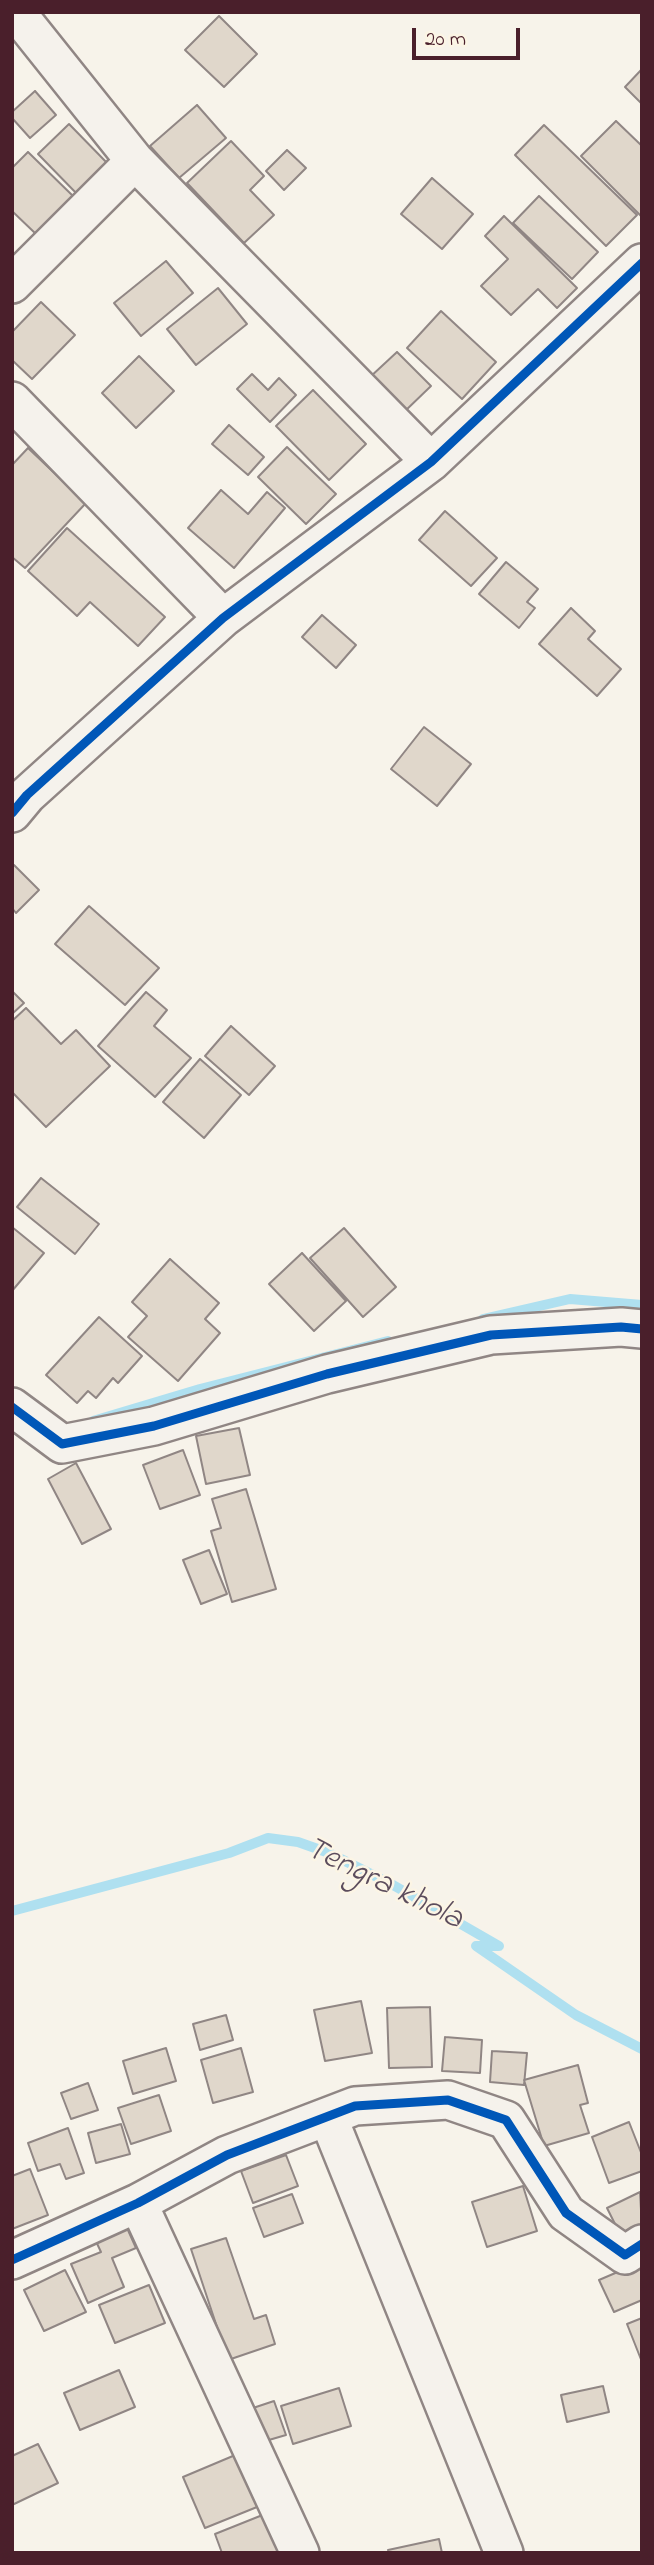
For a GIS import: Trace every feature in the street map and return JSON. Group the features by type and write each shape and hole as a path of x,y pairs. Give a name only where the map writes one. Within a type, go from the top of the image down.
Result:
{"street":[{"path":"16,12 135,161 431,462"},
{"path":"12,284 135,161"},
{"path":"12,813 27,795 223,618 431,462 642,262"},
{"path":"12,401 223,618"},
{"path":"12,1407 62,1444 154,1426 327,1374 491,1335 621,1327 642,1329"},
{"path":"12,2260 138,2203 227,2155 355,2106 448,2100 506,2120 566,2213 625,2255 642,2244"},
{"path":"328,2117 504,2553"},
{"path":"138,2203 300,2553"}],"building":[{"path":"219,16 257,54 224,87 185,50"},
{"path":"642,69 642,104 625,87"},
{"path":"35,91 56,115 30,138 12,118 12,112"},
{"path":"197,105 226,138 179,178 150,146"},
{"path":"616,121 642,146 642,217 581,156"},
{"path":"69,124 111,167 80,197 38,154"},
{"path":"544,125 637,215 606,246 515,155"},
{"path":"231,141 264,176 250,190 274,215 244,243 187,183"},
{"path":"287,150 306,168 284,190 266,171"},
{"path":"28,152 74,197 37,235 12,211 12,168"},
{"path":"432,178 473,214 442,249 401,214"},
{"path":"539,196 598,252 572,279 513,223"},
{"path":"504,216 577,288 557,308 538,289 511,315 481,286 508,259 485,236"},
{"path":"166,261 193,293 141,336 114,303"},
{"path":"218,288 247,324 196,365 167,329"},
{"path":"41,302 75,335 32,379 12,360 12,332"},
{"path":"441,311 496,362 462,399 407,348"},
{"path":"397,352 431,386 402,414 369,378"},
{"path":"139,356 174,391 136,428 102,393"},
{"path":"252,374 268,390 279,378 296,395 270,422 237,389"},
{"path":"313,390 366,444 329,480 276,426"},
{"path":"229,425 264,457 248,475 212,444"},
{"path":"287,447 336,494 306,524 258,477"},
{"path":"28,448 86,503 25,568 12,557 12,465"},
{"path":"221,490 248,514 267,492 285,508 234,568 188,528"},
{"path":"445,511 497,558 471,586 419,540"},
{"path":"67,528 165,617 138,646 90,602 77,616 28,571"},
{"path":"506,562 538,589 527,602 535,608 519,628 479,594"},
{"path":"571,608 595,631 588,639 621,669 597,696 539,644"},
{"path":"322,615 356,645 336,668 302,637"},
{"path":"424,727 471,764 437,806 391,769"},
{"path":"14,865 39,890 16,913 12,908"},
{"path":"89,906 159,968 125,1005 55,944"},
{"path":"12,991 24,1003 12,1014"},
{"path":"146,992 167,1010 154,1026 191,1058 155,1097 98,1046"},
{"path":"26,1008 61,1044 76,1030 110,1066 46,1127 12,1092 12,1021"},
{"path":"231,1026 275,1066 249,1095 205,1056"},
{"path":"200,1059 241,1095 204,1138 163,1102"},
{"path":"41,1178 99,1224 75,1254 17,1207"},
{"path":"12,1227 44,1253 12,1291"},
{"path":"344,1228 396,1287 363,1317 310,1258"},
{"path":"302,1253 346,1301 314,1331 269,1284"},
{"path":"170,1259 219,1303 205,1319 220,1333 178,1381 128,1337 147,1316 132,1302"},
{"path":"99,1317 142,1356 118,1383 113,1378 96,1398 88,1391 77,1403 46,1375"},
{"path":"239,1428 250,1475 206,1484 196,1436"},
{"path":"183,1450 200,1495 160,1509 143,1465"},
{"path":"76,1463 111,1529 82,1544 48,1479"},
{"path":"246,1489 276,1589 232,1602 211,1531 221,1528 212,1499"},
{"path":"209,1550 227,1594 201,1604 183,1560"},
{"path":"361,2001 372,2053 325,2061 314,2010"},
{"path":"430,2007 432,2067 389,2068 387,2008"},
{"path":"226,2015 233,2040 200,2050 193,2024"},
{"path":"445,2037 482,2040 480,2073 442,2071"},
{"path":"166,2048 176,2081 133,2094 123,2061"},
{"path":"241,2048 253,2092 213,2103 201,2060"},
{"path":"492,2051 527,2053 524,2085 490,2082"},
{"path":"578,2065 588,2103 580,2105 589,2133 544,2146 524,2080"},
{"path":"88,2083 98,2110 71,2119 61,2093"},
{"path":"159,2095 171,2131 131,2144 118,2108"},
{"path":"629,2122 642,2155 642,2171 609,2183 592,2137"},
{"path":"121,2124 130,2154 96,2163 88,2133"},
{"path":"68,2128 84,2173 66,2179 60,2164 38,2171 28,2143"},
{"path":"286,2155 298,2186 253,2203 241,2171"},
{"path":"30,2169 48,2215 12,2229 12,2176"},
{"path":"523,2186 537,2231 487,2247 472,2202"},
{"path":"640,2192 642,2229 622,2238 607,2208"},
{"path":"292,2194 303,2223 264,2237 253,2208"},
{"path":"123,2219 136,2248 112,2258 124,2287 88,2303 71,2264 101,2252 92,2233"},
{"path":"226,2238 254,2319 266,2315 275,2344 228,2360 191,2249"},
{"path":"641,2262 642,2300 614,2312 599,2280"},
{"path":"65,2270 86,2312 44,2331 24,2290"},
{"path":"149,2285 165,2323 115,2343 99,2305"},
{"path":"642,2318 642,2362 627,2324"},
{"path":"119,2370 135,2407 80,2430 64,2393"},
{"path":"603,2386 609,2412 567,2422 561,2395"},
{"path":"339,2388 351,2426 293,2444 281,2406"},
{"path":"274,2401 286,2435 262,2442 250,2409"},
{"path":"38,2444 58,2483 12,2505 12,2456"},
{"path":"240,2453 262,2505 205,2528 183,2477"},
{"path":"270,2512 286,2553 222,2553 215,2534"},
{"path":"439,2539 442,2553 389,2553 388,2550"}],"waterway":[{"path":"483,1319 570,1299 642,1305"},
{"path":"93,1421 200,1389 388,1341"},
{"name":"Tengra khola","path":"12,1911 229,1853 268,1838 298,1842 329,1853 393,1885 499,1946 476,1946 576,2015 642,2049"}],"cycle path":[{"path":"12,813 27,795 223,618 431,462 642,263"},
{"path":"12,1407 62,1444 154,1426 327,1374 491,1335 621,1327 642,1329"},
{"path":"12,2260 138,2203 227,2155 355,2106 448,2100 506,2120 566,2213 625,2255 642,2244"}]}
